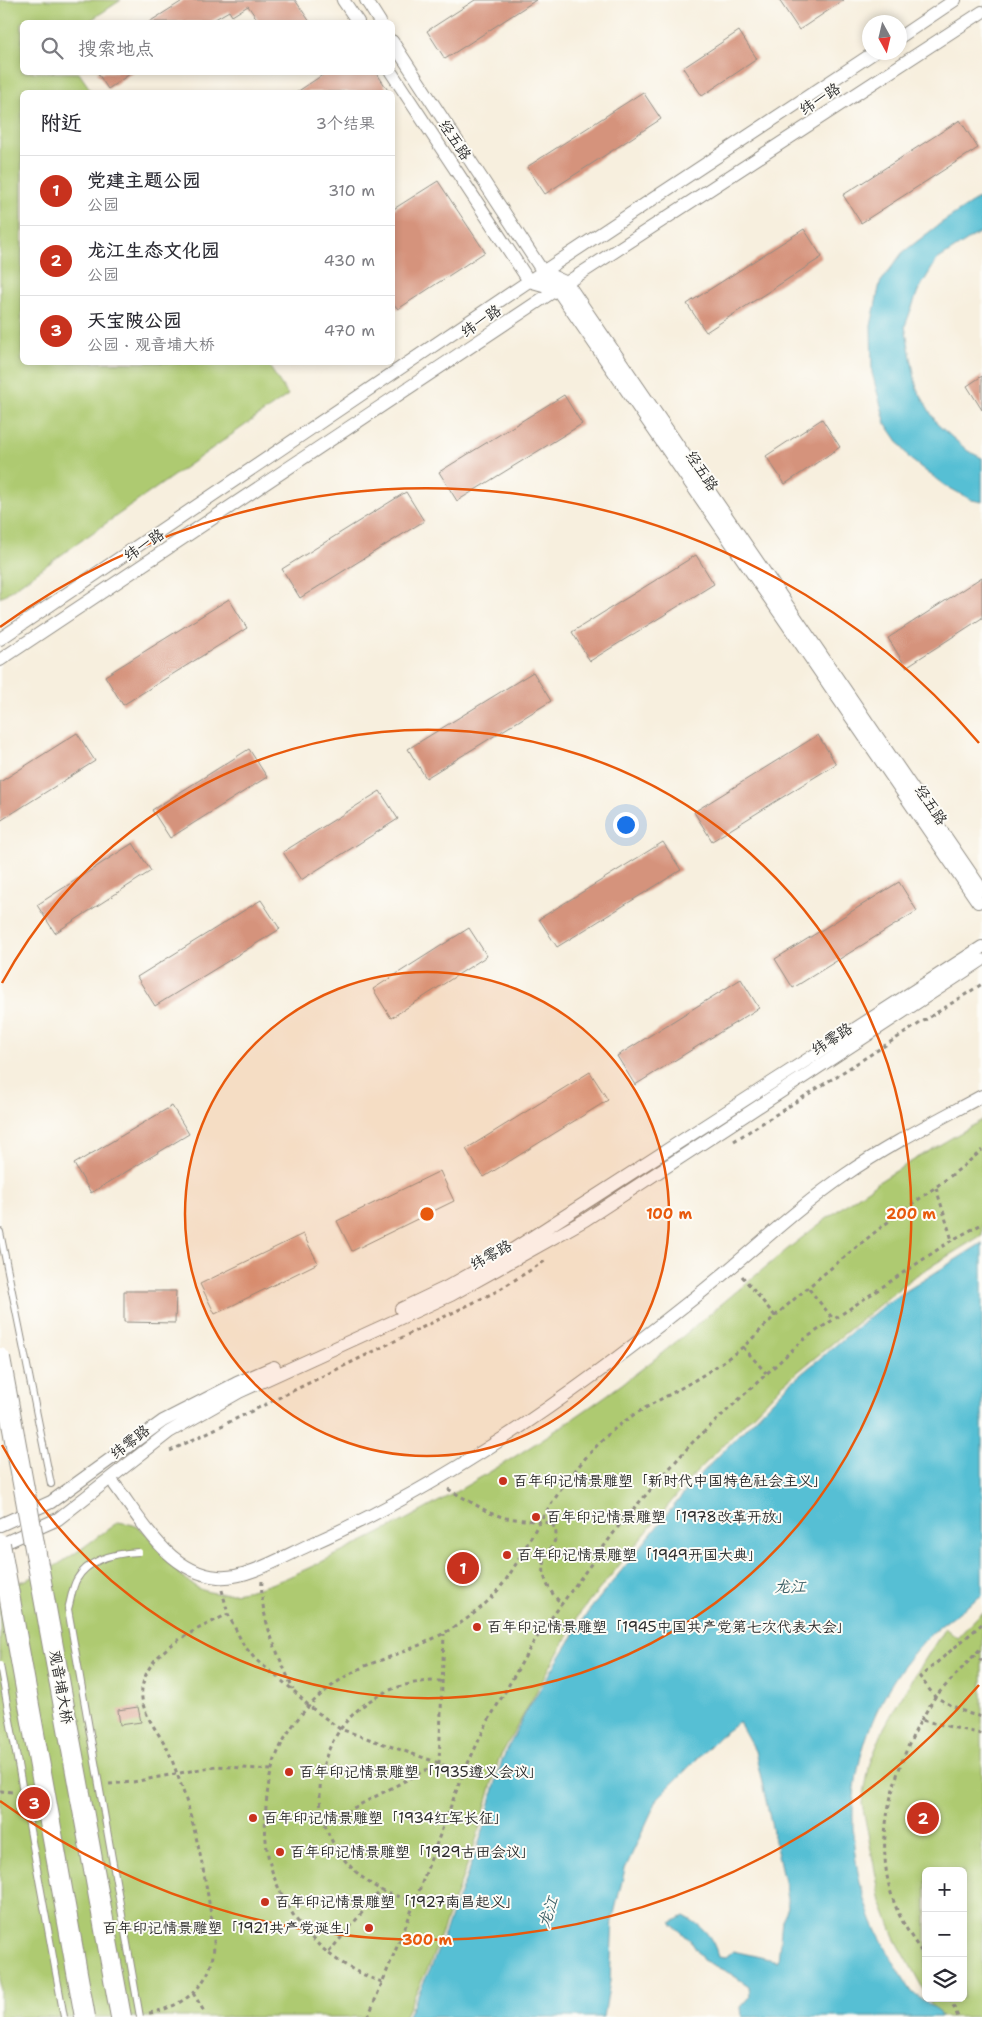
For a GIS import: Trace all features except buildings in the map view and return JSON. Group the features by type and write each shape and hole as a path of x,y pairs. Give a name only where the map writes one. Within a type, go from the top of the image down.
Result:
{"main road":[{"name":"观音埔大桥","path":"0,1358 121,2017"},
{"path":"0,1545 85,2017"}],"street":[{"path":"343,0 357,20"},
{"path":"366,0 379,20"},
{"path":"907,32 955,0"},
{"name":"纬一路","path":"0,660 562,286 982,12"},
{"path":"395,46 543,272 562,286"},
{"name":"纬一路","path":"0,639 529,281 863,60"},
{"name":"经五路","path":"393,75 529,281"},
{"path":"529,281 562,286"},
{"name":"经五路","path":"562,286 980,896"},
{"name":"纬零路","path":"0,1525 51,1502 163,1421 237,1383 347,1335 447,1287 506,1254 982,947"},
{"name":"纬零路","path":"0,1545 58,1519 169,1432 239,1392 451,1295 585,1220 982,960"},
{"path":"115,1485 165,1552 196,1571 219,1578 242,1574 264,1565 399,1502 508,1436 609,1364 691,1301 844,1176 894,1144 982,1096"}],"lane":[{"path":"0,1232 52,1484"},
{"path":"139,1552 115,1554 87,1566 76,1580 68,1610 141,2016"},
{"path":"0,1665 64,2017"}],"path":[{"path":"382,1982 356,1973 315,1942 292,1916 267,1858 266,1798 271,1770 287,1732 309,1706 336,1683 361,1668 444,1634 485,1604 502,1587 540,1522 588,1454 625,1419 692,1382 743,1347 775,1316 880,1228 936,1188 982,1150"},
{"path":"936,1188 952,1240"},
{"path":"368,2017 415,1901 462,1776 510,1679 621,1523 655,1482 692,1443 803,1340 952,1240 982,1224"},
{"path":"733,1265 775,1316"},
{"path":"808,1289 834,1320"},
{"path":"743,1347 766,1373"},
{"path":"434,1481 490,1513 551,1523 557,1529 557,1536 544,1566 552,1594 562,1604"},
{"path":"264,1565 261,1595 264,1613 294,1690"},
{"path":"219,1578 228,1614 244,1644 255,1659 294,1690 309,1706 340,1729 362,1738 439,1762 462,1776"},
{"path":"141,2016 179,2004 193,1993 206,1977 212,1962 214,1941 205,1878 177,1772 166,1747 151,1726 143,1710 144,1677 167,1648 189,1633 228,1614"},
{"path":"982,1624 920,1677 935,1697 967,1713 982,1717"},
{"path":"439,1762 444,1634"},
{"path":"925,1957 897,1910 884,1858 885,1836 895,1780 906,1748 935,1697 972,1655 982,1647"},
{"path":"972,1655 982,1661"},
{"path":"415,1901 381,1890 350,1866 331,1839 325,1823 321,1807 322,1774 325,1758 340,1729 350,1715 377,1695 408,1683 442,1681"},
{"path":"921,1720 982,1734"},
{"path":"325,1823 439,1762"},
{"path":"177,1772 216,1766 271,1770"},
{"path":"329,1952 381,1890"},
{"path":"193,1993 205,2013"},
{"path":"952,2002 958,2017"}],"green space":[{"path":"0,0 121,0 91,20 20,20 20,75 80,75 91,90 20,90 20,365 268,365 288,395 0,598"},
{"path":"982,1120 982,1235 912,1278 783,1384 690,1479 580,1613 499,1759 474,1847 430,1964 404,2017 0,2017 0,1588 18,1583 49,1569 76,1553 118,1522 138,1527 148,1535 173,1566 191,1584 202,1590 215,1593 247,1591 280,1580 312,1566 378,1534 450,1495 555,1431 650,1363 785,1251 841,1208 893,1173"},
{"path":"982,1612 982,2017 939,2017 930,2002 967,2002 967,1867 922,1867 922,1987 896,1940 881,1902 862,1803 870,1763 884,1728 900,1699 945,1628 957,1638"}],"water":[{"path":"982,196 982,231 937,260 918,291 905,326 917,389 937,424 968,451 982,458 982,502 972,500 944,485 910,459 886,424 872,373 871,326 880,283 902,253 941,223"},
{"name":"龙江","path":"982,1243 982,1595 926,1639 901,1670 880,1704 866,1740 856,1778 853,1816 855,1855 863,1894 877,1931 913,1993 922,1999 922,2002 927,2002 933,2006 941,2017 742,2017 741,2007 750,1997 749,1986 731,1974 703,1960 690,1940 671,1923 684,1916 696,1923 710,1937 718,1956 726,1957 733,1951 778,1961 782,1920 788,1907 785,1886 755,1751 739,1722 720,1736 658,1798 625,1869 613,1918 610,1981 604,2017 407,2017 432,1965 477,1850 502,1760 527,1710 588,1612 694,1481 788,1385 884,1305"}],"place":[{"name":"百年印记情景雕塑「新时代中国特色社会主义」","path":"503,1481"},
{"name":"百年印记情景雕塑「1978改革开放」","path":"536,1517"},
{"name":"百年印记情景雕塑「1949开国大典」","path":"507,1555"},
{"name":"党建主题公园","path":"463,1568"},
{"name":"百年印记情景雕塑「1945中国共产党第七次代表大会」","path":"477,1627"},
{"name":"百年印记情景雕塑「1935遵义会议」","path":"289,1772"},
{"name":"天宝陂公园","path":"34,1803"},
{"name":"百年印记情景雕塑「1934红军长征」","path":"253,1818"},
{"name":"龙江生态文化园","path":"923,1818"},
{"name":"百年印记情景雕塑「1929古田会议」","path":"280,1852"},
{"name":"百年印记情景雕塑「1927南昌起义」","path":"265,1902"},
{"name":"百年印记情景雕塑「1921共产党诞生」","path":"369,1928"}]}
